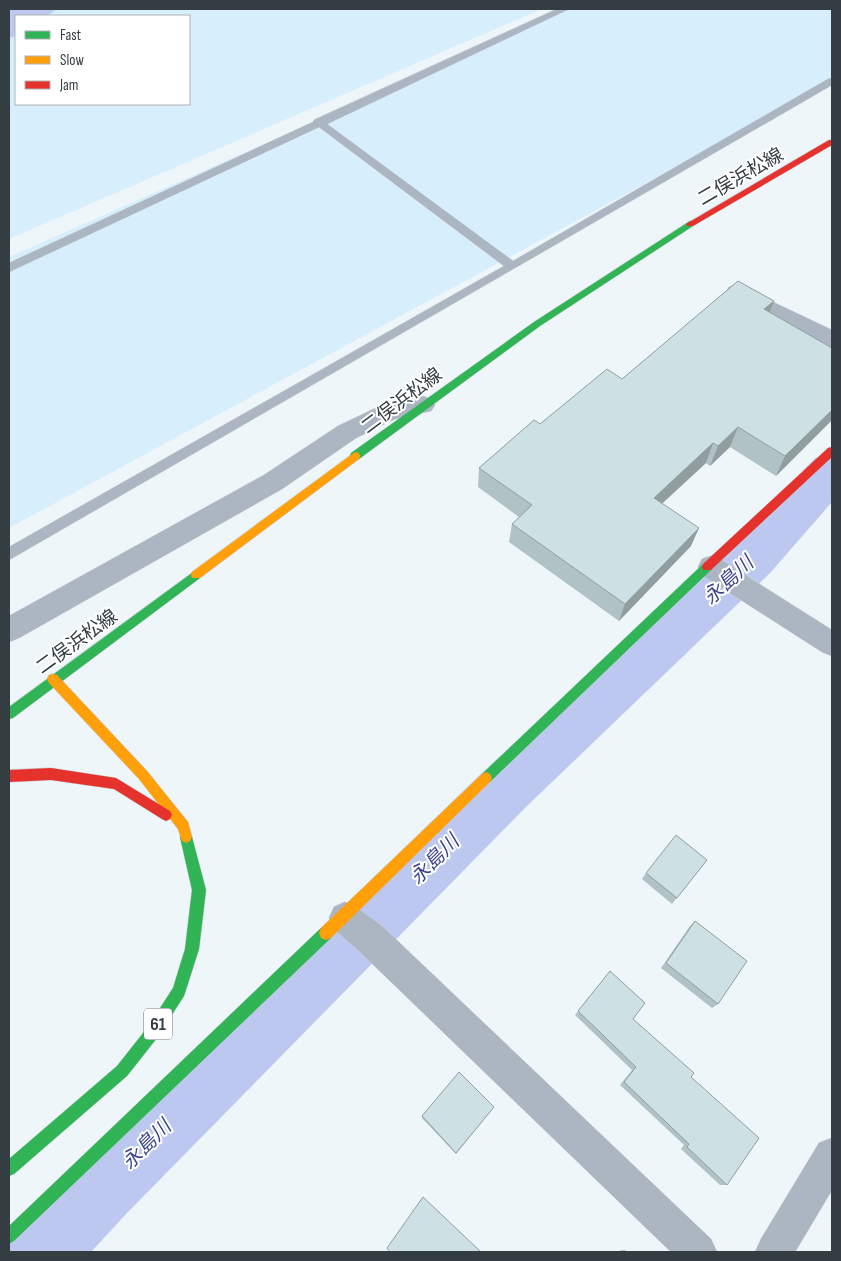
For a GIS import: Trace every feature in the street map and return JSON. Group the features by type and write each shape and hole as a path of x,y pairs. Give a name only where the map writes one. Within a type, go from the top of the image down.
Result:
{"main road":[{"name":"二俣浜松線","path":"9,714 53,679 183,586 422,405 548,315 638,256 832,142"},
{"path":"9,1236 832,450"},
{"name":"61","path":"9,1169 122,1071 152,1033 180,991 192,949 199,890 184,826 143,776 53,679"},
{"path":"9,776 51,774 116,784 184,826"}],"street":[{"path":"733,290 832,340"},
{"path":"9,630 273,482 347,432 390,411 422,405"},
{"path":"710,566 832,644"},
{"path":"344,917 371,939 698,1252"},
{"path":"774,1252 832,1156"}],"lane":[{"path":"9,268 318,122 564,9"},
{"path":"9,554 832,81"},
{"path":"318,122 512,266"}],"shaded area":[{"path":"49,9 542,9 9,239 9,34 15,31 15,105 190,105 190,15 44,15"},
{"path":"555,9 832,9 832,79 807,96 9,528 9,257 397,85"}],"water":[{"path":"9,9 57,9 48,15 15,15 15,36 9,38"}],"building":[{"path":"738,281 774,301 764,309 832,348 832,410 785,456 738,427 718,446 713,443 654,498 699,528 625,604 512,524 532,505 479,468 534,420 540,424 607,369 622,379"},
{"path":"676,835 707,860 677,898 646,873"},
{"path":"695,921 747,961 718,1004 666,963"},
{"path":"610,971 645,1003 633,1019 694,1073 691,1077 759,1138 727,1185 687,1147 689,1144 624,1082 636,1067 578,1011"},
{"path":"459,1072 494,1107 456,1153 422,1116"},
{"path":"423,1197 481,1252 390,1252 387,1248"}],"waterway":[{"name":"永島川","path":"42,1252 103,1187 506,788 753,557 832,471"}],"traffic: fast":[{"path":"355,456 537,324 690,224"},
{"path":"486,778 707,567"},
{"path":"9,714 196,575"},
{"path":"9,1169 122,1071 152,1033 179,991 192,949 199,890 186,837"},
{"path":"9,1236 326,933"}],"traffic: slow":[{"path":"196,575 355,456"},
{"path":"53,679 143,775 184,826 186,837"},
{"path":"326,933 486,778"}],"traffic: jam":[{"path":"690,224 832,142"},
{"path":"707,567 832,451"},
{"path":"9,776 51,774 116,784 166,815"}]}
